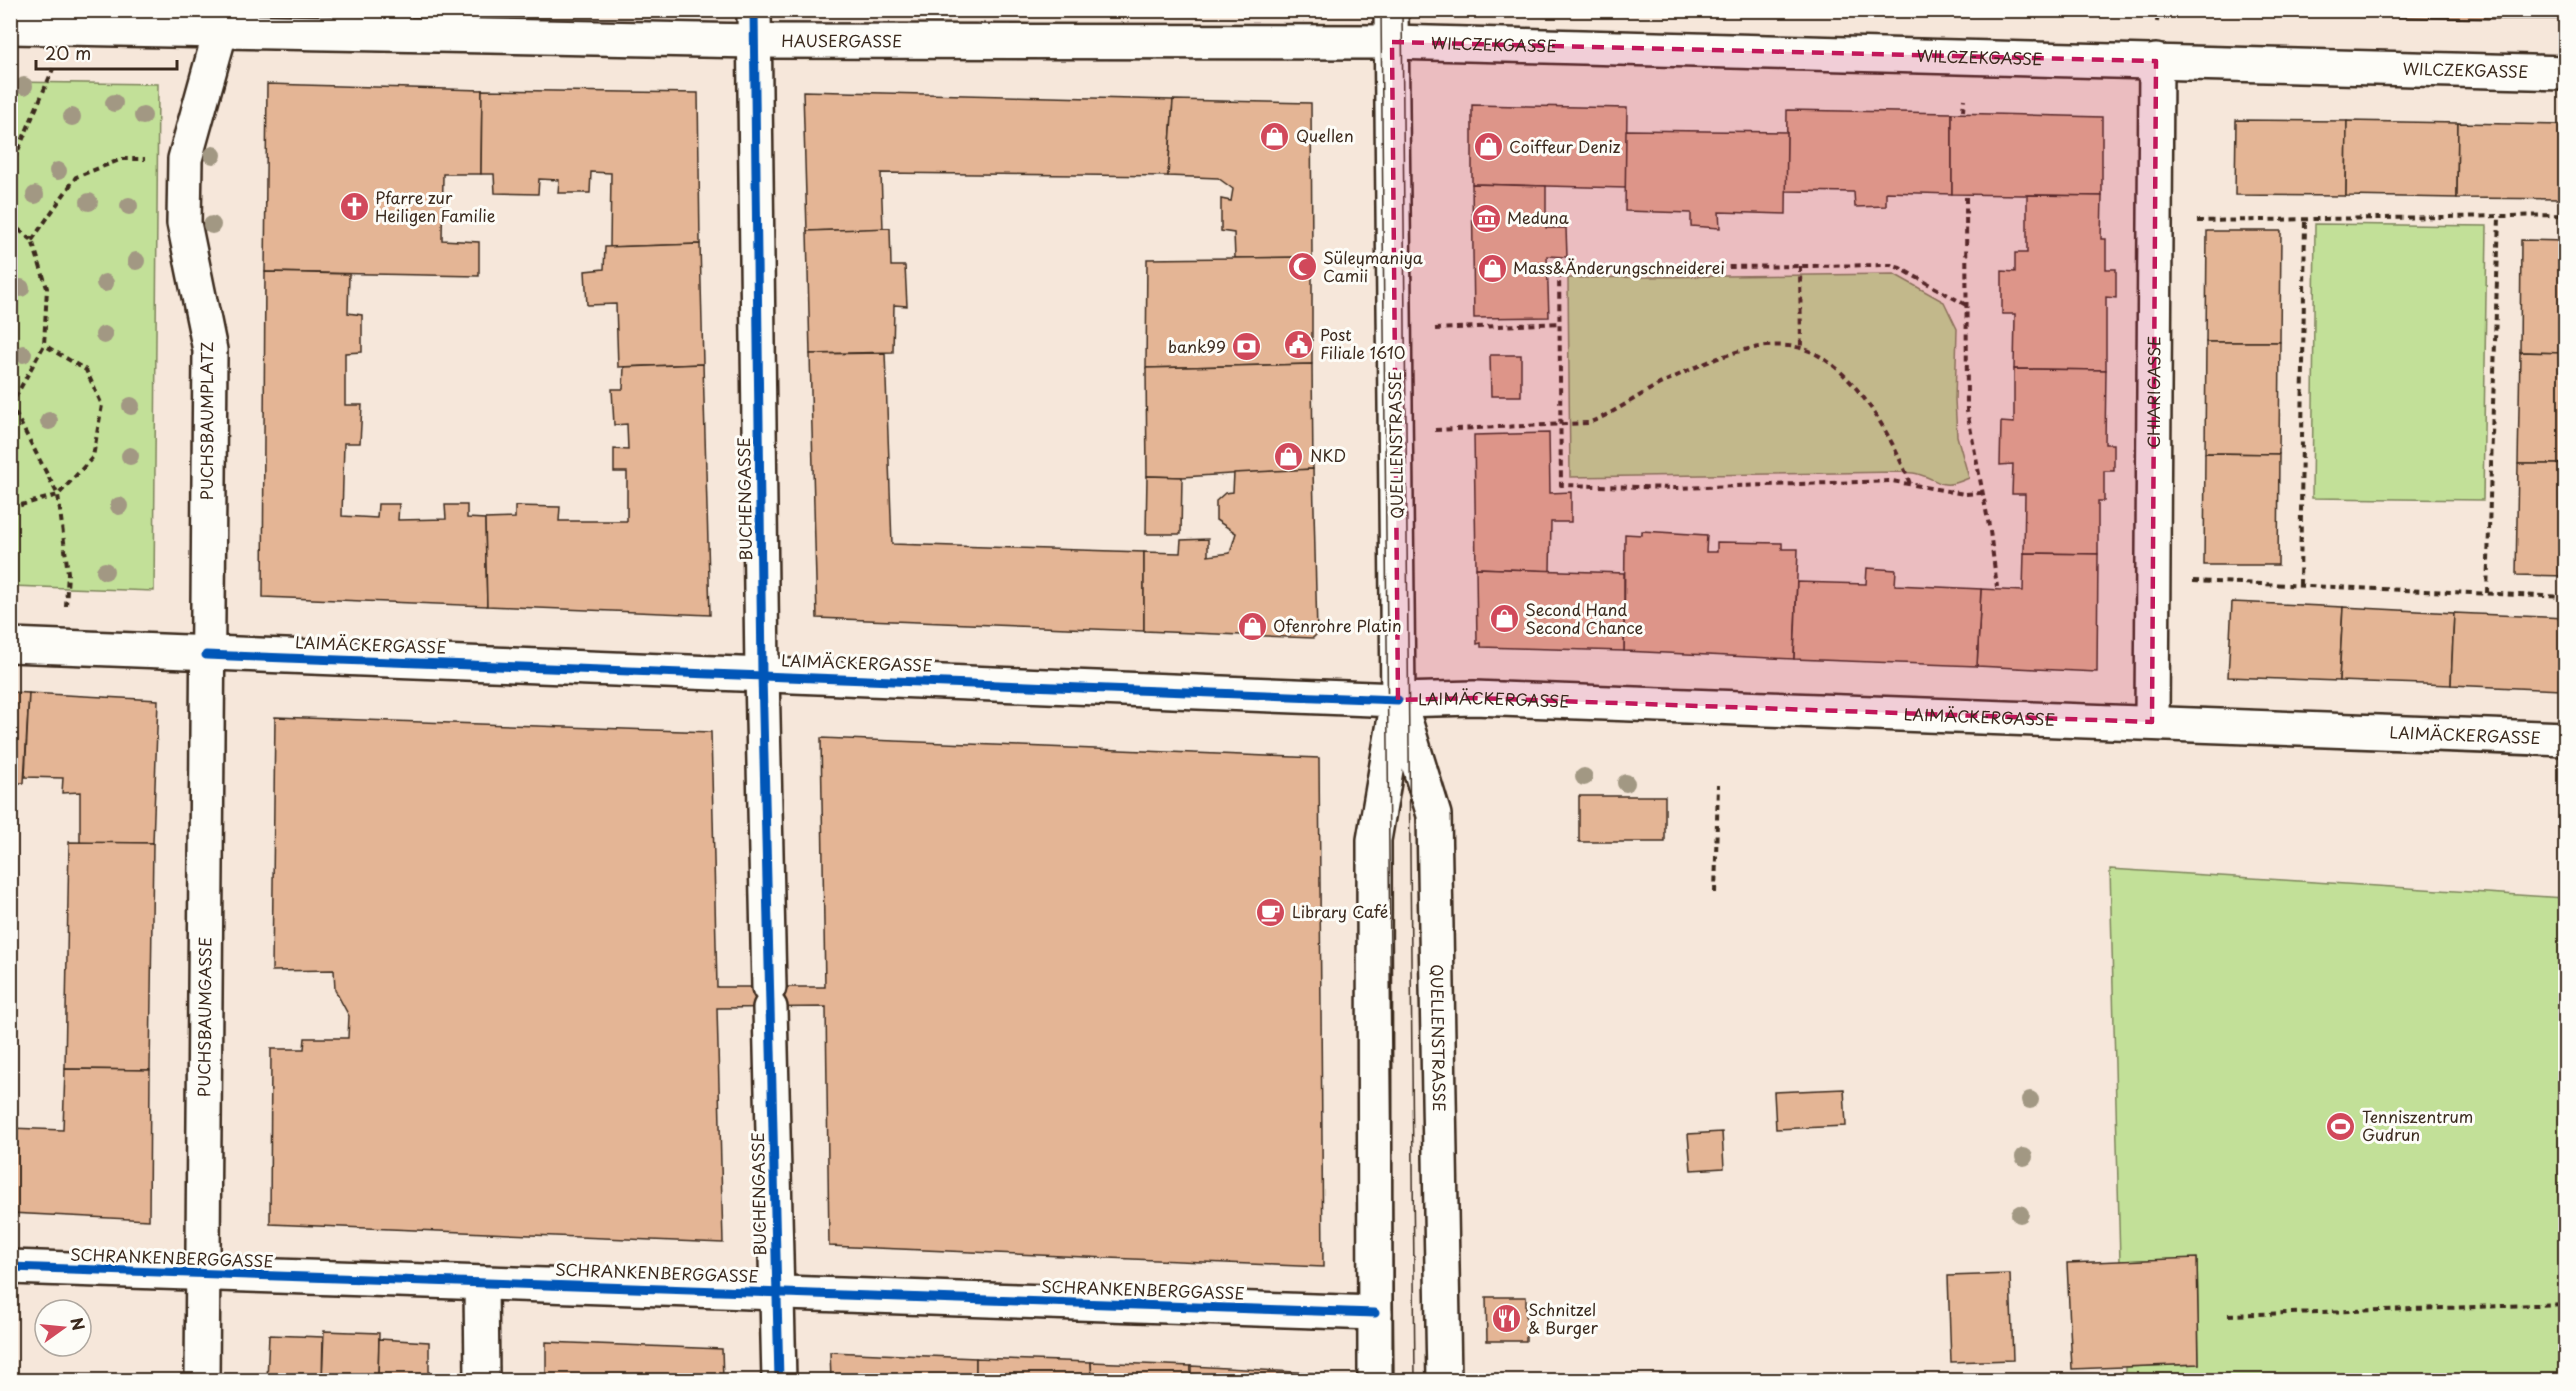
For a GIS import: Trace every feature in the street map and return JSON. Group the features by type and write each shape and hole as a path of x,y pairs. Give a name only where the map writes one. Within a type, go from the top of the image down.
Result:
{"street":[{"name":"HAUSERGASSE","path":"221,20 754,26 1391,26"},
{"path":"10,27 72,27 221,20"},
{"name":"PUCHSBAUMPLATZ","path":"206,655 210,350 184,223 185,159 221,20"},
{"name":"BUCHENGASSE","path":"754,26 762,674 778,1380"},
{"name":"WILCZEKGASSE","path":"1391,26 2156,61 2565,73"},
{"name":"QUELLENSTRASSE","path":"1375,1380 1374,840 1398,700 1391,26"},
{"name":"CHIARIGASSE","path":"2152,722 2156,61"},
{"path":"10,645 206,655"},
{"name":"LAIMÄCKERGASSE","path":"206,655 762,674 1398,700 1474,698 2565,739"},
{"name":"PUCHSBAUMGASSE","path":"202,1380 206,655"},
{"name":"QUELLENSTRASSE","path":"1398,700 1434,815 1444,1380"},
{"name":"SCHRANKENBERGGASSE","path":"10,1267 1375,1313"},
{"path":"481,1284 482,1380"}],"path":[{"path":"10,169 72,27"},
{"path":"32,240 76,177 122,159 185,159"},
{"path":"1966,196 1967,411 1990,531 1997,587"},
{"path":"2155,221 2565,216"},
{"path":"2487,593 2499,217"},
{"path":"2300,585 2305,219"},
{"path":"10,223 32,240 47,288 44,345 11,404 58,495 68,573 64,648"},
{"path":"1966,305 1891,265 1559,269 1561,485 1676,488 1892,482 1964,494 1982,493"},
{"path":"1800,266 1801,348"},
{"path":"1395,330 1560,323"},
{"path":"10,508 58,495 93,457 102,405 86,370 44,345"},
{"path":"1396,432 1577,426 1604,417 1666,381 1720,358 1768,346 1801,348 1836,369 1864,397 1885,427 1910,484"},
{"path":"2153,579 2565,597"},
{"path":"1715,893 1718,785"},
{"path":"2228,1315 2565,1304"}],"highlighted area":[{"path":"1392,42 2156,61 2152,722 1474,698 1398,700"}],"green space":[{"path":"11,82 158,84 154,591 11,586"},
{"path":"2315,224 2487,226 2483,500 2312,498"},
{"path":"1894,274 1944,302 1957,329 1955,400 1957,436 1969,478 1952,484 1942,484 1916,473 1898,472 1570,477 1568,278"},
{"name":"Tenniszentrum Gudrun","path":"2110,869 2565,898 2565,1380 2125,1380 2125,1367 2199,1364 2197,1259 2120,1261"}],"building":[{"path":"2256,10 2334,10 2334,16 2256,14"},
{"path":"2334,10 2503,10 2503,19 2334,16"},
{"path":"2503,10 2559,10 2558,19 2503,19"},
{"name":"Pfarre zur Heiligen Familie","path":"267,84 482,90 481,174 443,174 442,240 479,242 479,276 265,272"},
{"path":"482,90 698,93 700,244 610,247 611,173 591,172 590,193 558,193 559,180 539,179 538,194 495,193 494,174 481,174"},
{"path":"803,91 1173,100 1168,176 881,173 883,229 807,231"},
{"path":"1173,100 1311,103 1312,257 1235,258 1234,233 1221,231 1221,199 1231,201 1233,189 1218,178 1168,176"},
{"path":"1472,105 1627,108 1626,188 1472,184"},
{"path":"1787,110 1952,113 1952,194 1886,192 1886,206 1855,207 1854,192 1786,191"},
{"path":"1952,113 2102,117 2102,196 1952,194"},
{"path":"2236,120 2347,121 2346,196 2235,195"},
{"path":"2347,121 2458,123 2457,198 2346,196"},
{"path":"2458,123 2566,125 2566,199 2457,198"},
{"path":"1626,130 1787,132 1786,214 1719,212 1720,228 1691,226 1691,213 1625,211"},
{"path":"1472,184 1546,186 1546,228 1566,228 1567,257 1547,256 1549,317 1474,318"},
{"path":"2027,195 2102,196 2101,239 2106,239 2106,269 2116,269 2116,298 2106,297 2106,370 2014,369 2015,314 2002,314 2002,271 2015,272 2015,253 2027,253"},
{"path":"890,228 891,266 905,266 907,306 894,305 893,352 810,354 807,231"},
{"path":"2207,231 2281,231 2280,342 2206,342"},
{"path":"2521,240 2566,241 2566,353 2520,352"},
{"path":"700,244 703,364 618,367 616,304 587,305 585,271 604,269 605,247"},
{"path":"1312,257 1312,364 1146,368 1147,259"},
{"path":"265,272 349,274 348,313 362,315 362,352 345,353 345,405 362,405 360,443 344,443 342,516 377,518 378,504 399,504 398,520 446,519 445,505 467,505 467,518 485,519 487,606 263,597"},
{"path":"2206,342 2280,342 2279,454 2205,453"},
{"path":"2520,352 2566,353 2566,464 2518,464"},
{"path":"885,353 892,544 1144,552 1144,631 817,618 810,354"},
{"path":"1490,355 1521,355 1521,396 1491,396"},
{"path":"703,364 710,615 487,606 485,519 515,518 515,506 560,507 559,521 627,521 627,472 614,472 614,449 628,450 627,424 614,425 612,389 623,389 624,367"},
{"path":"1312,364 1313,469 1182,477 1147,476 1146,368"},
{"path":"2014,369 2106,370 2105,444 2114,444 2114,471 2104,471 2104,501 2098,501 2098,554 2024,553 2025,494 2012,494 2013,464 2000,465 2001,422 2014,423"},
{"path":"1549,433 1550,493 1571,492 1571,522 1551,522 1550,571 1476,568 1474,435"},
{"path":"2205,453 2279,454 2278,565 2204,565"},
{"path":"2518,464 2566,464 2566,576 2516,575"},
{"path":"1313,469 1317,634 1313,638 1144,631 1144,552 1180,553 1181,540 1208,539 1208,556 1230,553 1236,533 1216,520 1216,501 1225,493 1233,492 1234,473"},
{"path":"1147,476 1182,477 1181,534 1146,534"},
{"path":"1642,531 1707,535 1706,552 1717,552 1717,542 1782,543 1782,549 1798,549 1794,659 1624,651 1625,534 1642,535"},
{"path":"2024,553 2098,554 2097,672 1977,666 1981,589 2023,591"},
{"path":"1476,568 1624,573 1624,651 1481,647 1481,643 1477,644"},
{"path":"1867,568 1896,570 1895,585 1981,589 1977,666 1794,659 1797,582 1866,584"},
{"path":"2232,602 2343,607 2339,681 2228,677"},
{"path":"2343,607 2454,613 2451,685 2339,681"},
{"path":"2454,613 2566,618 2562,690 2451,685"},
{"path":"10,692 29,693 24,783 10,783"},
{"path":"29,693 158,700 153,843 80,843 80,792 62,793 63,778 25,777"},
{"path":"275,717 711,732 717,987 825,987 821,738 1319,758 1323,1267 829,1246 826,1007 717,1008 723,1243 270,1224 271,1049 304,1049 305,1038 348,1038 349,1016 335,990 334,970 272,971"},
{"path":"1579,796 1665,796 1665,842 1579,842"},
{"path":"69,842 153,843 150,1070 65,1069"},
{"path":"65,1069 150,1070 149,1220 10,1213 10,1128 63,1130"},
{"path":"1844,1089 1846,1126 1776,1129 1774,1092"},
{"path":"1722,1132 1724,1168 1691,1170 1688,1134"},
{"path":"2197,1258 2199,1364 2072,1369 2067,1263"},
{"path":"2010,1274 2013,1360 1951,1362 1948,1276"},
{"path":"1486,1297 1526,1297 1526,1341 1487,1341"},
{"path":"324,1331 379,1333 378,1380 322,1380"},
{"path":"269,1335 323,1337 322,1380 267,1380"},
{"path":"379,1339 429,1342 429,1380 378,1380"},
{"path":"546,1342 722,1349 723,1380 546,1380"},
{"path":"830,1352 976,1358 976,1380 831,1380"},
{"path":"976,1358 1091,1362 1092,1380 976,1380"},
{"path":"1091,1362 1191,1366 1191,1380 1092,1380"},
{"path":"1191,1366 1313,1373 1319,1380 1191,1380"}],"tram line":[{"path":"1381,10 1394,1380"},
{"path":"1402,10 1415,1380"}],"cycle path":[{"path":"754,10 762,674 779,1380"},
{"path":"206,655 1398,700"},
{"path":"10,1267 1375,1313"}],"place":[{"name":"Quellen","path":"1275,136"},
{"name":"Coiffeur Deniz","path":"1488,147"},
{"name":"Pfarre zur Heiligen Familie","path":"354,207"},
{"name":"Meduna","path":"1486,218"},
{"name":"Süleymaniya Camii","path":"1302,267"},
{"name":"Mass&Änderungschneiderei","path":"1492,268"},
{"name":"Post Filiale 1610","path":"1299,344"},
{"name":"bank99","path":"1247,347"},
{"name":"NKD","path":"1289,456"},
{"name":"Second Hand Second Chance","path":"1504,619"},
{"name":"Ofenrohre Platin","path":"1252,626"},
{"name":"Library Café","path":"1271,912"},
{"name":"Tenniszentrum Gudrun","path":"2341,1126"},
{"name":"Schnitzel & Burger","path":"1507,1319"}]}
